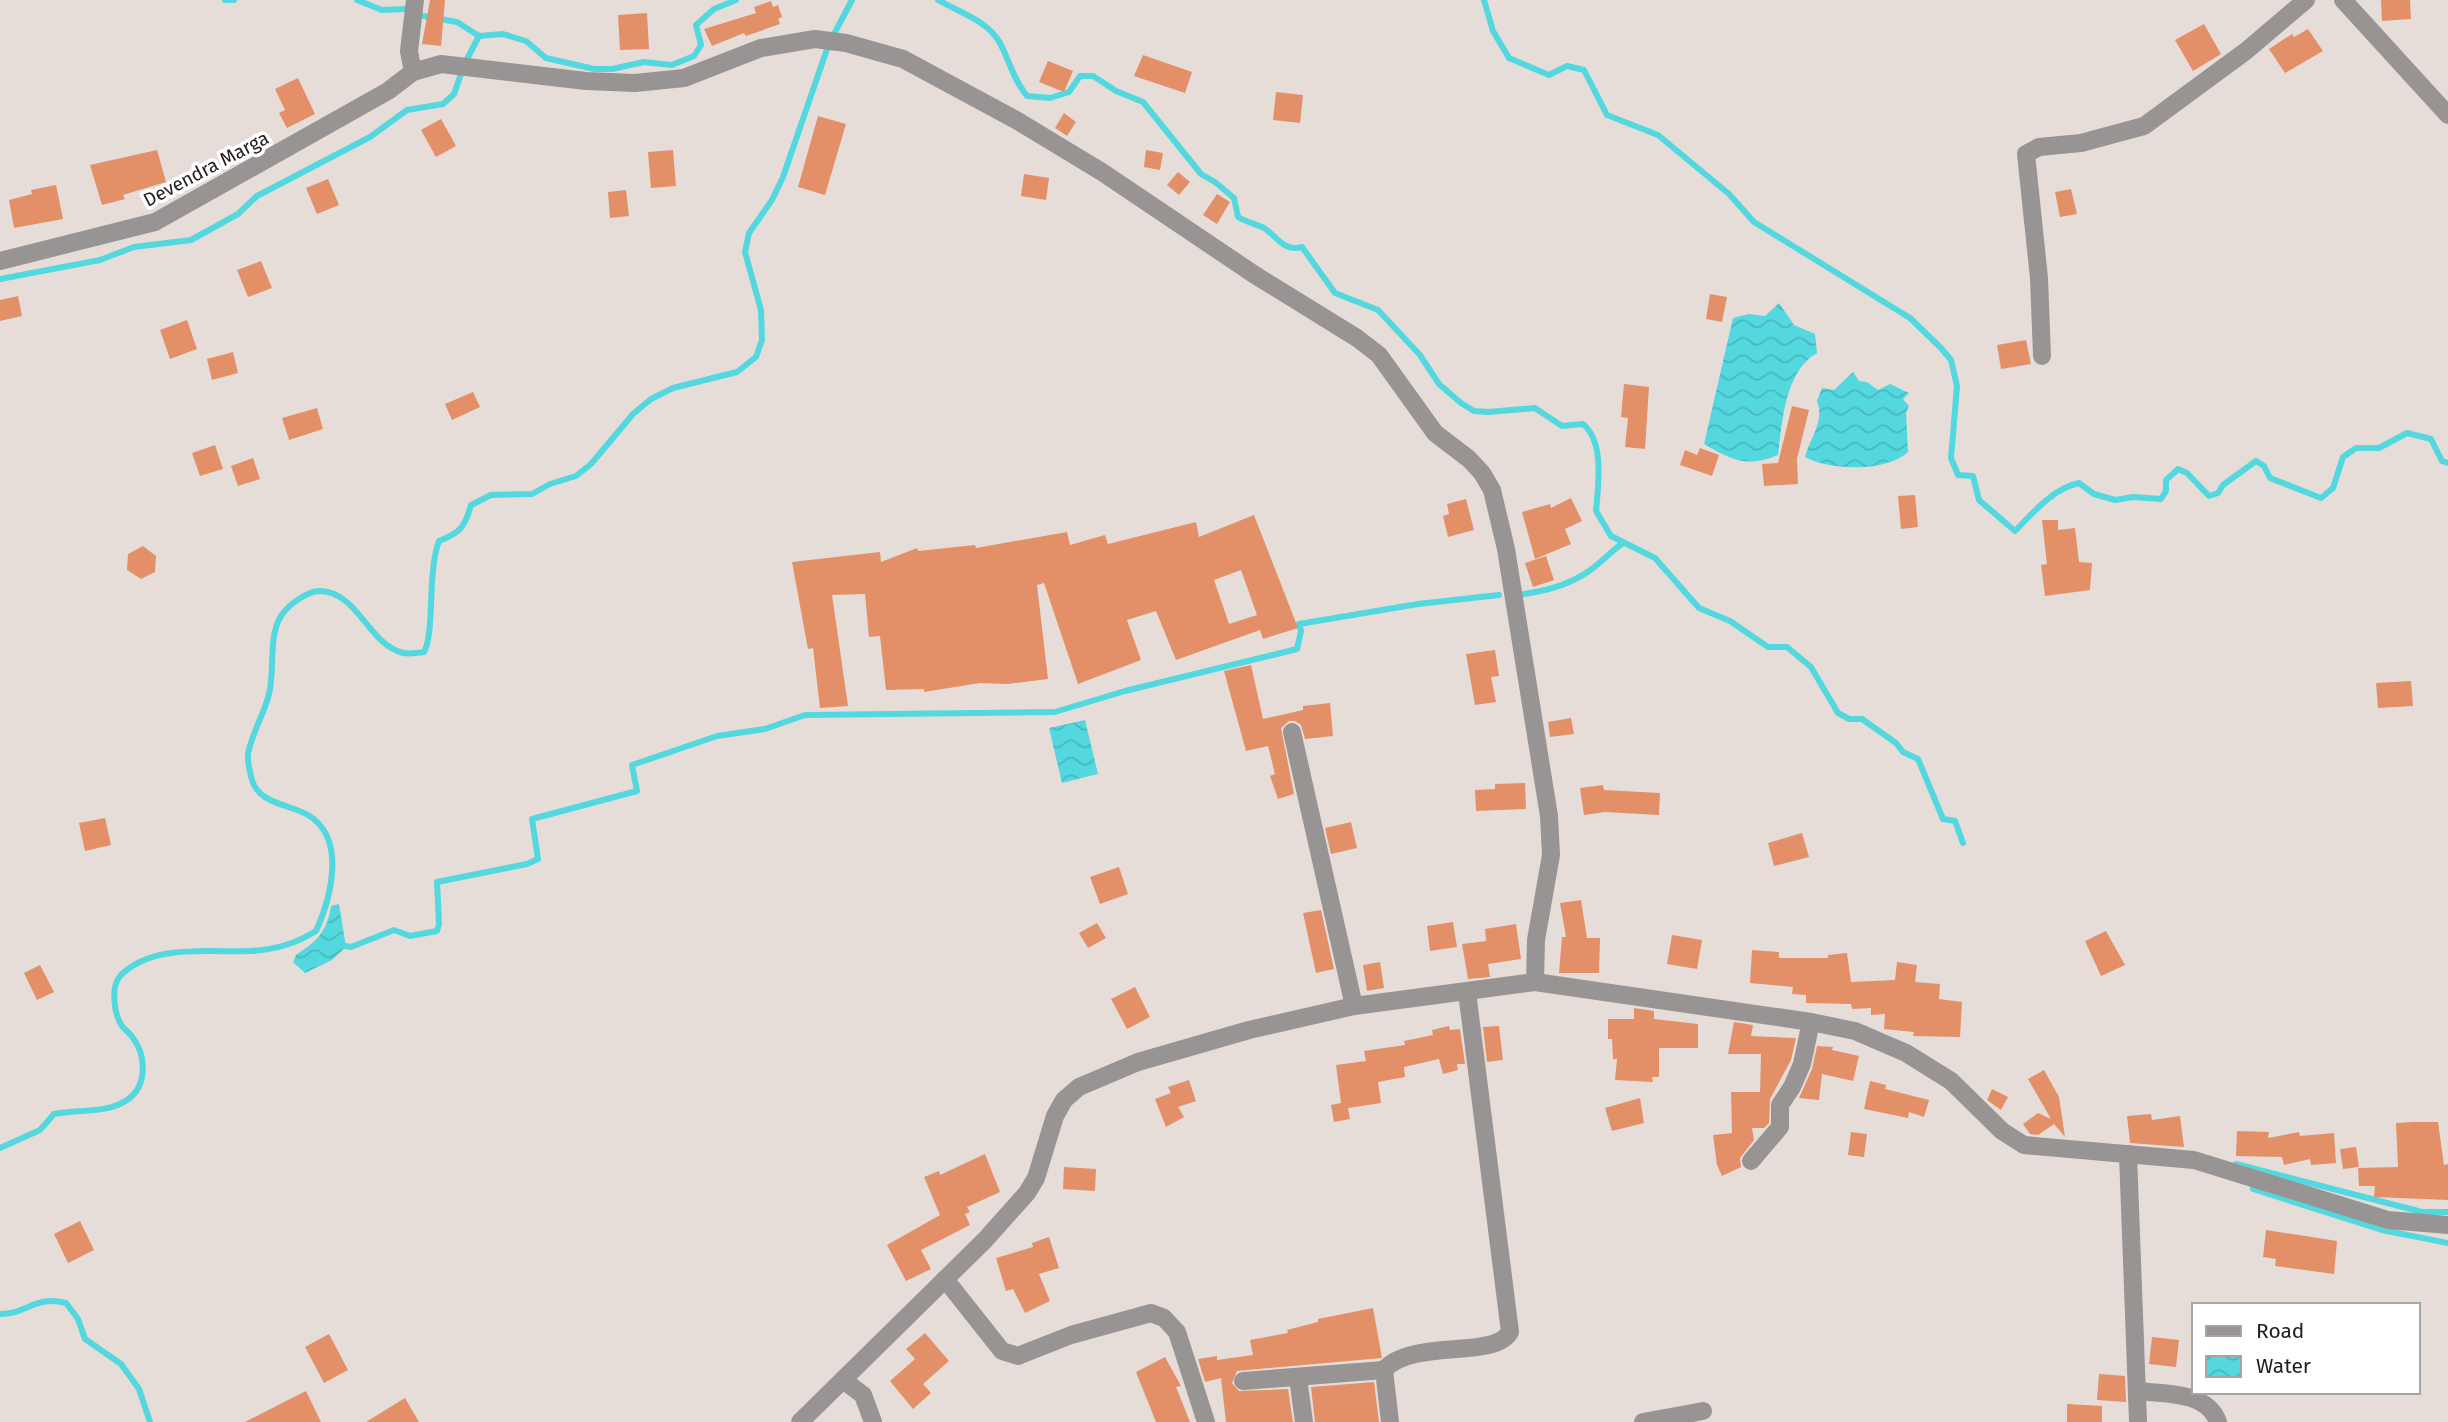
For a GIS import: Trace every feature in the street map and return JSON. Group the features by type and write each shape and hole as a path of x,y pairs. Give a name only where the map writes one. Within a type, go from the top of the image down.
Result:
{"street":[{"path":"415,0 409,51 414,72 441,64 586,81 635,83 684,78 761,48 815,39 845,43 903,59 1016,120 1102,172 1255,275 1318,312 1379,355 1435,433 1469,458 1492,490 1506,549 1549,816 1551,855 1536,940 1535,982"},
{"path":"2042,356 2039,278 2026,154 2039,147 2081,144 2144,126 2246,51 2306,0"},
{"path":"2343,0 2448,116"},
{"name":"Devendra Marga","path":"0,261 155,222 388,92 414,72"},
{"path":"1292,732 1354,1006"},
{"path":"800,1422 945,1279 1027,1193 1036,1178 1055,1116 1064,1100 1079,1087 1138,1062 1249,1030 1354,1006 1535,982 1811,1022 1855,1031 1906,1052 1951,1081 2002,1131 2025,1145 2194,1160 2388,1220 2448,1225"},
{"path":"1243,1381 1384,1370 1404,1355 1499,1343 1510,1332 1467,992"},
{"path":"1751,1161 1780,1127 1780,1105 1802,1064 1811,1022"},
{"path":"2128,1154 2138,1422"},
{"path":"945,1279 1002,1351 1011,1356 1028,1353 1072,1335 1151,1313 1164,1318 1177,1332 1206,1422"},
{"path":"1384,1370 1390,1422"},
{"path":"1298,1378 1304,1422"},
{"path":"843,1380 863,1395 873,1422"},
{"path":"2137,1391 2202,1401 2214,1410 2217,1422"},
{"path":"1643,1422 1703,1410"}],"water":[{"path":"1779,303 1794,325 1815,334 1817,353 1806,361 1792,384 1784,413 1778,455 1757,461 1732,458 1704,444 1733,318 1749,314 1765,316"},
{"path":"1853,372 1859,381 1867,382 1878,390 1890,384 1909,393 1903,399 1909,406 1906,413 1908,452 1899,459 1873,466 1843,467 1805,457 1818,422 1817,401 1822,388 1834,390"},
{"path":"1085,720 1098,774 1062,783 1049,728"},
{"path":"339,904 346,947 332,960 305,973 293,962 296,955 320,935 327,923 331,906"}],"building":[{"path":"430,0 445,0 441,46 422,44"},
{"path":"2381,0 2410,0 2411,19 2382,21"},
{"path":"771,1 773,7 778,5 782,17 778,19 780,24 746,36 744,33 712,46 704,29 756,13 754,7"},
{"path":"647,13 649,49 620,50 618,15"},
{"path":"2204,24 2221,54 2193,71 2175,40"},
{"path":"2308,29 2323,51 2285,73 2269,49 2292,34 2294,37"},
{"path":"1143,55 1192,72 1185,93 1134,76"},
{"path":"1048,61 1073,71 1064,92 1039,82"},
{"path":"298,78 315,114 287,128 279,113 285,110 275,89"},
{"path":"1276,92 1303,95 1300,123 1273,120"},
{"path":"1064,113 1076,122 1067,136 1055,128"},
{"path":"818,116 846,124 825,195 798,187"},
{"path":"441,119 456,146 436,157 421,130"},
{"path":"157,150 166,182 123,195 125,199 102,205 90,165"},
{"path":"673,150 676,186 651,188 648,152"},
{"path":"1146,150 1163,153 1160,170 1144,167"},
{"path":"1178,172 1190,182 1179,195 1167,185"},
{"path":"1024,174 1049,178 1046,200 1021,196"},
{"path":"328,179 339,205 317,214 306,188"},
{"path":"56,185 63,219 14,228 9,200 32,194 31,190"},
{"path":"2071,189 2077,214 2060,217 2055,192"},
{"path":"626,190 629,216 610,218 608,192"},
{"path":"1217,194 1230,202 1217,224 1203,215"},
{"path":"261,261 272,288 248,297 237,270"},
{"path":"1710,294 1727,297 1722,322 1706,319"},
{"path":"18,296 22,316 0,321 0,300"},
{"path":"187,320 197,349 170,359 160,330"},
{"path":"2026,340 2031,364 2001,369 1997,345"},
{"path":"233,352 238,373 212,380 207,359"},
{"path":"1624,384 1649,387 1645,449 1625,447 1628,418 1621,417"},
{"path":"473,392 480,407 452,420 445,404"},
{"path":"1792,406 1809,410 1797,459 1798,484 1764,486 1762,464 1778,463"},
{"path":"317,408 323,429 289,440 282,418"},
{"path":"215,445 223,469 200,476 192,453"},
{"path":"1700,448 1719,455 1712,476 1680,465 1685,450 1697,455"},
{"path":"253,458 260,479 238,486 231,466"},
{"path":"1915,495 1918,527 1901,529 1898,496"},
{"path":"1571,498 1582,521 1565,529 1571,544 1535,559 1522,512 1550,504 1551,508"},
{"path":"1466,499 1474,530 1448,537 1443,516 1449,514 1447,504"},
{"path":"1254,515 1298,628 1263,639 1260,630 1176,660 1156,611 1127,620 1141,660 1078,684 1044,583 1037,585 1048,679 1008,684 980,683 924,692 924,689 886,690 880,636 869,637 865,594 832,595 848,706 820,708 813,648 808,649 792,562 880,552 881,562 917,548 918,551 975,545 976,548 1067,532 1070,545 1105,535 1108,544 1196,522 1199,537","holes":["1241,570 1257,615 1229,624 1214,580"]},
{"path":"2042,520 2058,520 2058,530 2075,528 2079,562 2092,563 2090,590 2045,596 2041,565 2047,564"},
{"path":"143,546 156,556 155,572 141,579 127,570 128,554"},
{"path":"1546,556 1554,580 1533,587 1525,563"},
{"path":"1495,650 1499,676 1491,677 1496,702 1475,705 1466,654"},
{"path":"1251,665 1263,719 1303,710 1303,706 1330,703 1333,736 1305,739 1301,725 1295,721 1289,721 1281,728 1294,794 1278,799 1270,776 1275,774 1268,746 1246,751 1224,671"},
{"path":"2411,681 2413,706 2378,708 2376,683"},
{"path":"1571,718 1574,734 1550,737 1548,722"},
{"path":"1525,783 1526,809 1476,811 1475,790 1495,789 1495,784"},
{"path":"1603,785 1604,790 1660,793 1659,815 1605,812 1584,815 1580,788"},
{"path":"105,818 111,845 85,851 79,823"},
{"path":"1351,822 1357,848 1331,854 1325,828"},
{"path":"1802,833 1809,857 1774,866 1768,843"},
{"path":"1119,867 1128,894 1100,904 1090,877"},
{"path":"1581,900 1587,938 1600,938 1599,973 1559,973 1562,937 1566,937 1560,903"},
{"path":"1321,910 1334,969 1316,973 1303,913"},
{"path":"1453,922 1457,947 1430,951 1427,926"},
{"path":"1097,923 1106,938 1088,948 1079,933"},
{"path":"1516,924 1521,959 1488,964 1490,977 1468,979 1462,944 1486,941 1485,929"},
{"path":"2106,931 2125,965 2101,976 2085,941"},
{"path":"1672,935 1702,940 1697,969 1667,964"},
{"path":"1752,950 1779,952 1779,958 1828,958 1828,955 1847,953 1851,982 1895,980 1897,962 1917,965 1915,982 1940,984 1939,999 1962,1002 1960,1037 1913,1036 1914,1032 1884,1029 1885,1014 1871,1015 1871,1008 1852,1009 1851,1004 1806,1003 1806,995 1792,994 1793,987 1750,983"},
{"path":"1380,962 1384,988 1367,991 1363,965"},
{"path":"40,965 54,992 37,1000 24,973"},
{"path":"1135,987 1150,1017 1127,1029 1111,999"},
{"path":"1634,1008 1654,1011 1654,1019 1698,1024 1698,1048 1659,1048 1659,1077 1652,1077 1653,1082 1615,1080 1617,1059 1613,1059 1612,1039 1608,1039 1608,1019 1634,1019"},
{"path":"1734,1022 1753,1025 1751,1036 1796,1038 1791,1060 1770,1099 1769,1123 1764,1128 1752,1128 1754,1140 1740,1158 1741,1167 1722,1176 1717,1165 1713,1135 1732,1133 1731,1092 1760,1092 1761,1054 1728,1054"},
{"path":"1449,1026 1450,1030 1460,1029 1465,1064 1457,1064 1458,1070 1443,1074 1439,1059 1404,1067 1405,1077 1378,1082 1381,1103 1348,1108 1350,1119 1334,1122 1331,1105 1341,1103 1336,1065 1366,1061 1364,1051 1405,1045 1404,1041 1433,1035 1432,1030"},
{"path":"1499,1026 1503,1060 1487,1062 1483,1027"},
{"path":"1817,1046 1833,1047 1832,1050 1859,1056 1853,1081 1822,1074 1819,1100 1799,1098 1812,1069"},
{"path":"2044,1070 2059,1097 2065,1137 2054,1124 2038,1135 2030,1134 2023,1124 2038,1113 2051,1119 2028,1079"},
{"path":"1189,1080 1196,1101 1178,1107 1184,1117 1166,1127 1155,1099 1171,1093 1168,1087"},
{"path":"1870,1081 1886,1085 1885,1089 1929,1100 1924,1117 1909,1112 1908,1118 1864,1109"},
{"path":"1992,1089 2008,1097 2001,1110 1987,1100"},
{"path":"1640,1098 1644,1123 1612,1131 1605,1108"},
{"path":"2151,1114 2152,1120 2180,1116 2184,1147 2130,1143 2127,1116"},
{"path":"2438,1122 2444,1165 2448,1164 2448,1200 2374,1197 2375,1186 2359,1186 2358,1168 2398,1167 2396,1123"},
{"path":"2237,1131 2269,1132 2268,1138 2299,1132 2300,1136 2334,1133 2336,1163 2311,1165 2310,1159 2284,1165 2282,1157 2236,1156"},
{"path":"1851,1132 1867,1134 1864,1157 1848,1155"},
{"path":"2356,1147 2359,1167 2343,1169 2340,1149"},
{"path":"985,1154 1000,1192 967,1207 970,1212 965,1214 970,1225 921,1250 931,1269 906,1281 887,1245 940,1215 924,1177 939,1171 940,1175"},
{"path":"1064,1167 1096,1169 1095,1191 1063,1189"},
{"path":"80,1221 94,1250 68,1263 54,1234"},
{"path":"2266,1230 2337,1241 2334,1274 2275,1266 2276,1259 2263,1257"},
{"path":"1049,1237 1059,1268 1039,1274 1050,1301 1025,1313 1013,1289 1006,1291 996,1258 1033,1247 1032,1243"},
{"path":"1373,1308 1382,1358 1237,1371 1232,1383 1239,1391 1288,1389 1293,1422 1226,1422 1221,1378 1205,1382 1198,1359 1217,1356 1217,1360 1253,1355 1250,1340 1288,1333 1287,1330 1318,1322 1318,1319"},
{"path":"925,1333 949,1361 923,1384 931,1393 913,1409 890,1381 915,1359 906,1349"},
{"path":"329,1334 348,1370 324,1383 305,1347"},
{"path":"2152,1337 2179,1340 2176,1367 2149,1364"},
{"path":"1165,1357 1181,1386 1176,1387 1190,1422 1156,1422 1136,1372"},
{"path":"2099,1374 2125,1376 2126,1402 2097,1400"},
{"path":"1374,1382 1379,1422 1315,1422 1311,1387"},
{"path":"306,1391 321,1422 245,1422 286,1401"},
{"path":"405,1398 419,1422 366,1422"},
{"path":"2067,1404 2102,1406 2102,1422 2067,1422"}],"waterway":[{"path":"225,0 234,0"},
{"path":"357,0 382,10 406,9"},
{"path":"418,15 457,22 479,36 503,34 526,41 546,58 594,69 612,69 644,62 672,65 694,56 701,45 696,25 714,9 736,0"},
{"path":"833,36 852,0"},
{"path":"938,0 981,23 995,35 1027,96 1050,98 1069,92 1080,76 1093,76 1116,91 1143,102 1201,174 1234,198 1238,217 1264,228 1285,246 1302,247 1335,293 1378,310 1420,355 1439,384 1461,403 1474,411 1488,412 1535,408 1562,426 1583,424 1595,442 1597,453 1599,478 1596,511 1611,536 1655,558 1699,608 1730,621 1768,647 1787,647 1811,667 1838,713 1849,719 1862,719 1896,743 1903,752 1918,759 1943,819 1955,821 1963,843"},
{"path":"1484,0 1493,31 1509,58 1549,75 1567,66 1584,70 1607,115 1658,135 1729,194 1754,222 1910,318 1941,348 1951,360 1957,386 1951,458 1958,475 1973,476 1979,500 2015,531 2052,496 2079,483 2094,494 2115,500 2133,497 2161,499 2166,491 2166,480 2178,469 2187,473 2209,496 2218,493 2223,485 2256,461 2264,466 2270,478 2321,498 2333,488 2343,457 2356,448 2379,448 2407,433 2431,439 2442,461 2448,463"},
{"path":"466,61 479,36"},
{"path":"0,1148 40,1130 54,1114 110,1107 134,1094 142,1079 142,1061 132,1036 119,1021 114,993 121,975 134,965 149,958 182,952 267,949 293,942 316,931 330,886 332,853 328,838 320,825 308,815 261,794 252,780 248,760 252,738 271,685 274,633 288,607 298,599 315,592 333,594 354,609 391,648 403,653 424,652 429,631 435,554 439,541 461,528 471,505 491,495 532,494 550,484 576,476 591,464 633,414 651,399 673,388 737,372 756,357 762,340 761,310 745,252 749,233 772,200 783,177 827,49"},
{"path":"0,279 100,260 134,247 191,240 238,214 257,196 370,137 407,110 443,104 454,94 461,74"},
{"path":"1517,595 1572,581 1593,568 1623,543"},
{"path":"338,945 351,947 394,930 410,936 437,931 437,882 527,864 538,859 532,819 637,791 632,765 717,736 765,729 805,715 1055,712 1125,691 1297,649 1301,631 1299,624 1418,604 1499,595"},
{"path":"2236,1164 2422,1212 2448,1212"},
{"path":"2253,1189 2382,1230 2448,1243"},
{"path":"0,1314 46,1301 66,1303 78,1319 85,1339 121,1364 139,1389 150,1422"}]}
